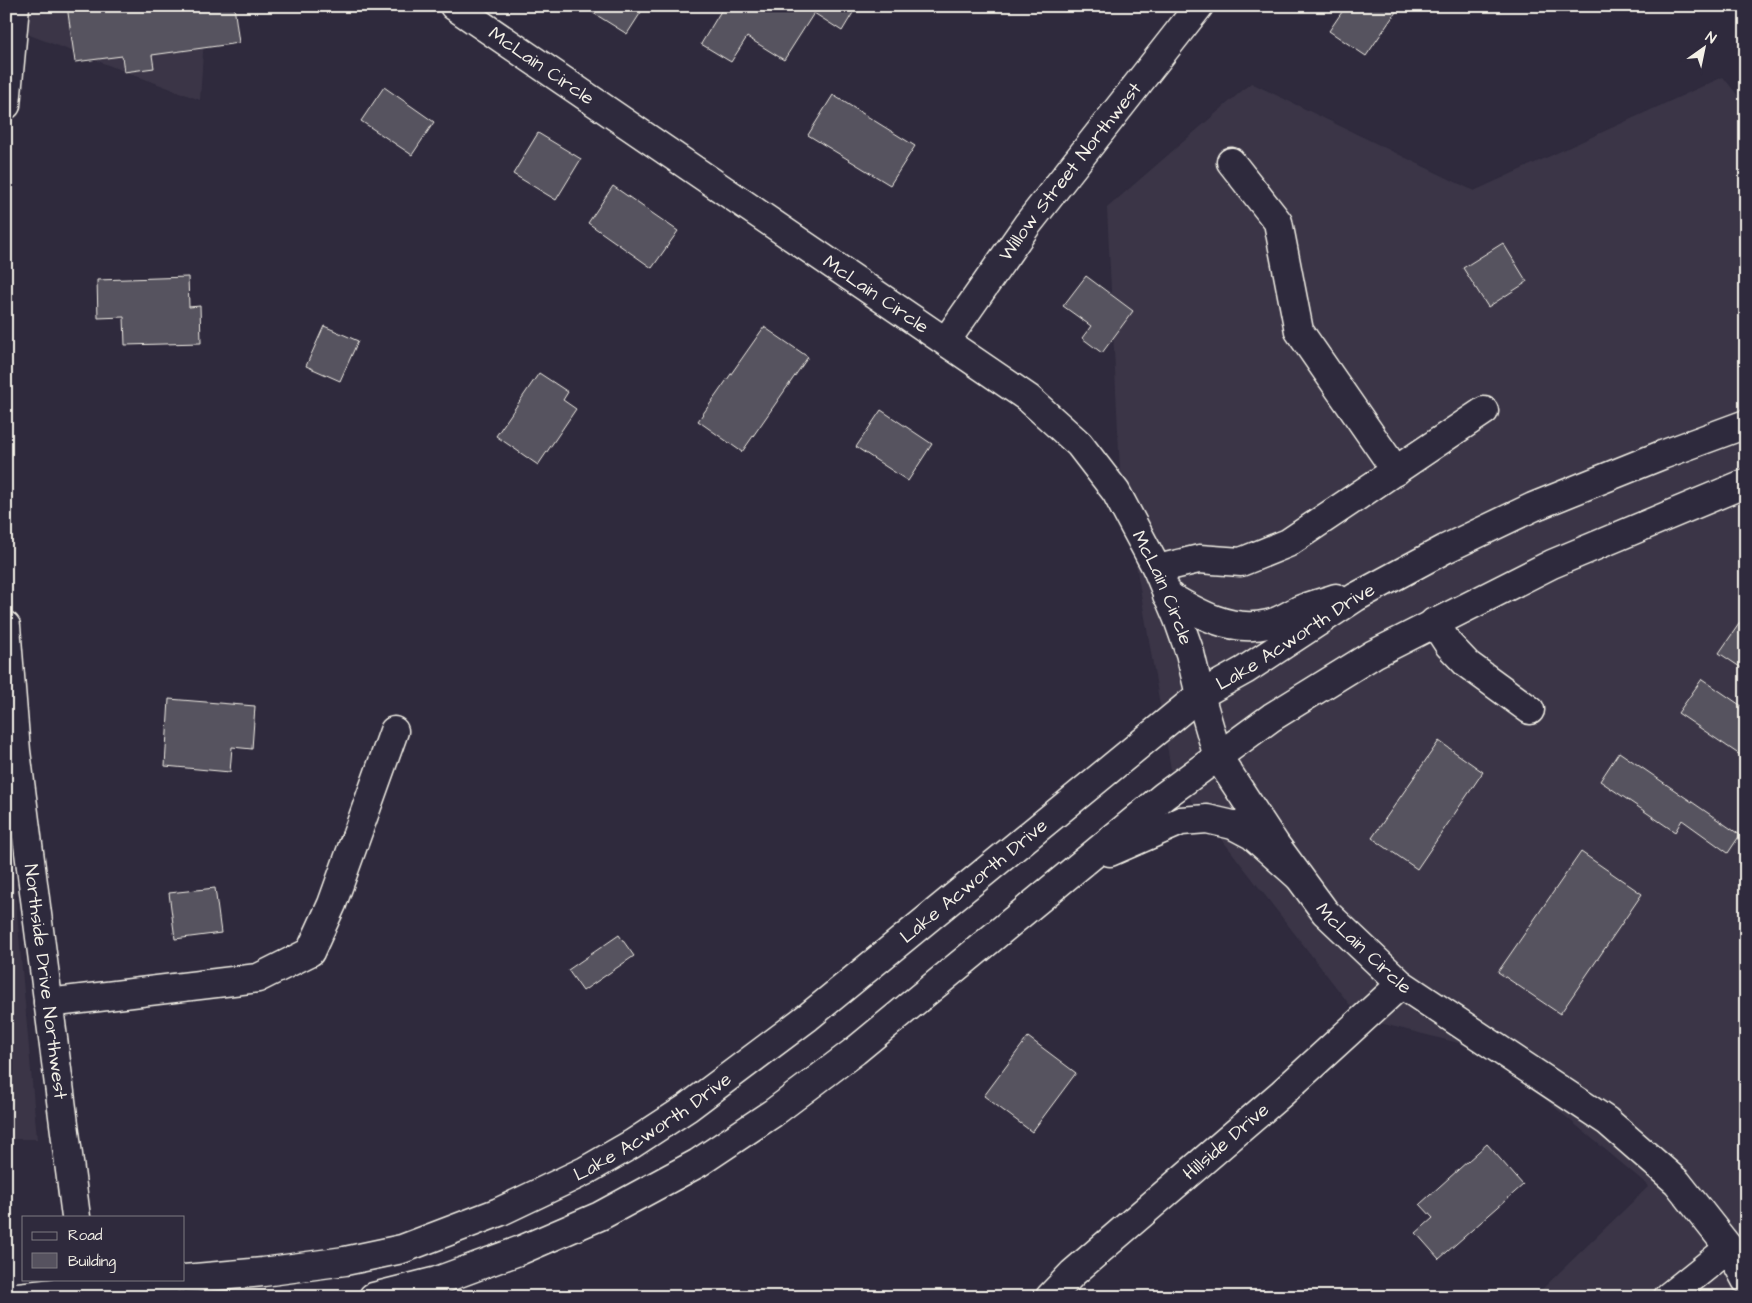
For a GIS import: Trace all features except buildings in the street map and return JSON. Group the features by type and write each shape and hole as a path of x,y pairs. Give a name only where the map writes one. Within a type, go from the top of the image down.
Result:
{"main road":[{"path":"6,105 16,6"},
{"name":"McLain Circle","path":"454,6 1028,398 1079,444 1116,492 1157,570 1190,653 1218,756 1275,844 1325,912 1401,984 1607,1121 1677,1182 1729,1248 1746,1280"},
{"name":"Willow Street Northwest","path":"946,341 1027,225 1199,6"},
{"path":"1231,162 1278,222 1299,331 1396,471"},
{"path":"1157,570 1199,559 1241,562 1288,543 1484,411"},
{"name":"Lake Acworth Drive","path":"185,1279 263,1272 345,1261 402,1249 499,1212 585,1171 632,1144 686,1108 808,1017 1200,695 1245,670 1378,585 1444,549 1533,507 1662,455 1746,424"},
{"path":"373,1297 437,1281 521,1250 600,1216 698,1163 773,1113 855,1051 1164,796 1272,717 1374,654 1434,622 1552,564 1746,483"},
{"path":"1168,595 1192,610 1219,622 1245,627 1269,624 1301,610 1378,585"},
{"path":"1434,622 1450,645 1467,664 1530,710"},
{"name":"Northside Drive Northwest","path":"6,626 16,751 76,1216"},
{"path":"48,1003 258,978 310,952 332,904 394,731"},
{"path":"1074,869 1181,822 1207,819 1233,825 1252,835 1298,876"},
{"name":"Hillside Drive","path":"1050,1297 1073,1273 1282,1093 1401,984"},
{"path":"1668,1297 1729,1248"},
{"path":"84,1280 88,1297"},
{"path":"18,1297 171,1280"}],"shaded area":[{"path":"6,6 206,6 200,100 6,26"},
{"path":"1723,77 1746,106 1746,1297 1534,1297 1649,1186 1486,1050 1360,1018 1172,775 1120,471 1107,208 1251,83 1474,191"},
{"path":"6,789 37,1139 6,1139"}]}
